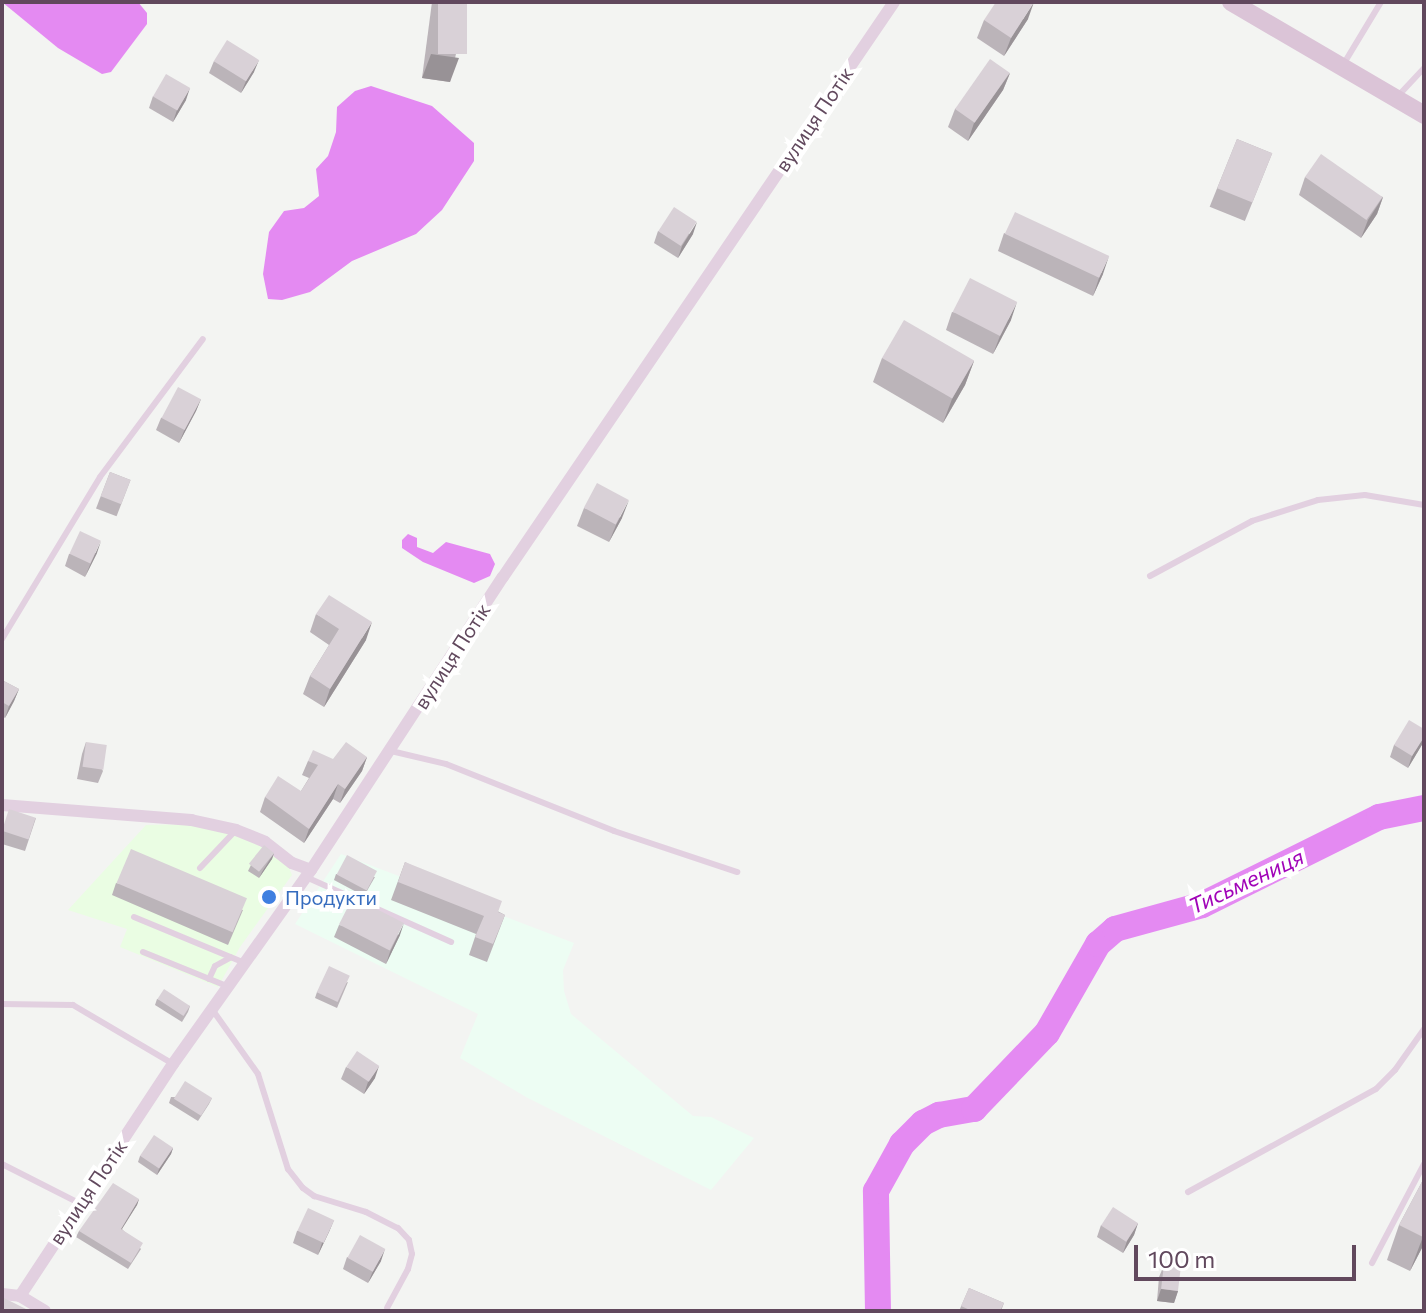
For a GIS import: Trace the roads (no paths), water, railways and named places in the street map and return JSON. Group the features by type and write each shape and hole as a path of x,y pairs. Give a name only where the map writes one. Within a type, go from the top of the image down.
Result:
{"street":[{"name":"вулиця Потік","path":"20,1296 79,1203 309,873 503,577 894,2"},
{"path":"1231,2 1424,115"},
{"path":"2,805 191,820 236,830 265,842 309,873"},
{"path":"2,1294 20,1296 45,1311"}],"lane":[{"path":"1341,68 1381,2"},
{"path":"1396,99 1424,68"},
{"path":"2,639 100,477 203,339"},
{"path":"1150,576 1252,521 1318,500 1365,495 1424,505"},
{"path":"391,751 446,764 614,831 737,872"},
{"path":"200,868 236,830"},
{"path":"309,873 451,942"},
{"path":"134,917 247,964"},
{"path":"143,952 230,988"},
{"path":"209,979 215,966 231,957"},
{"path":"2,1004 73,1005 173,1064"},
{"path":"214,1012 258,1074 288,1169 303,1188 314,1196 366,1212 398,1228 409,1240 412,1254 408,1269 387,1308"},
{"path":"1188,1192 1376,1089 1395,1070 1424,1029"},
{"path":"2,1164 79,1203"},
{"path":"1372,1263 1424,1164"}],"waterway":[{"name":"Тисьмениця","path":"878,1311 876,1191 902,1144 923,1123 939,1115 974,1109 1047,1033 1098,944 1115,929 1202,905 1379,817 1424,808"}],"place":[{"name":"Продукти","path":"269,897"}]}
